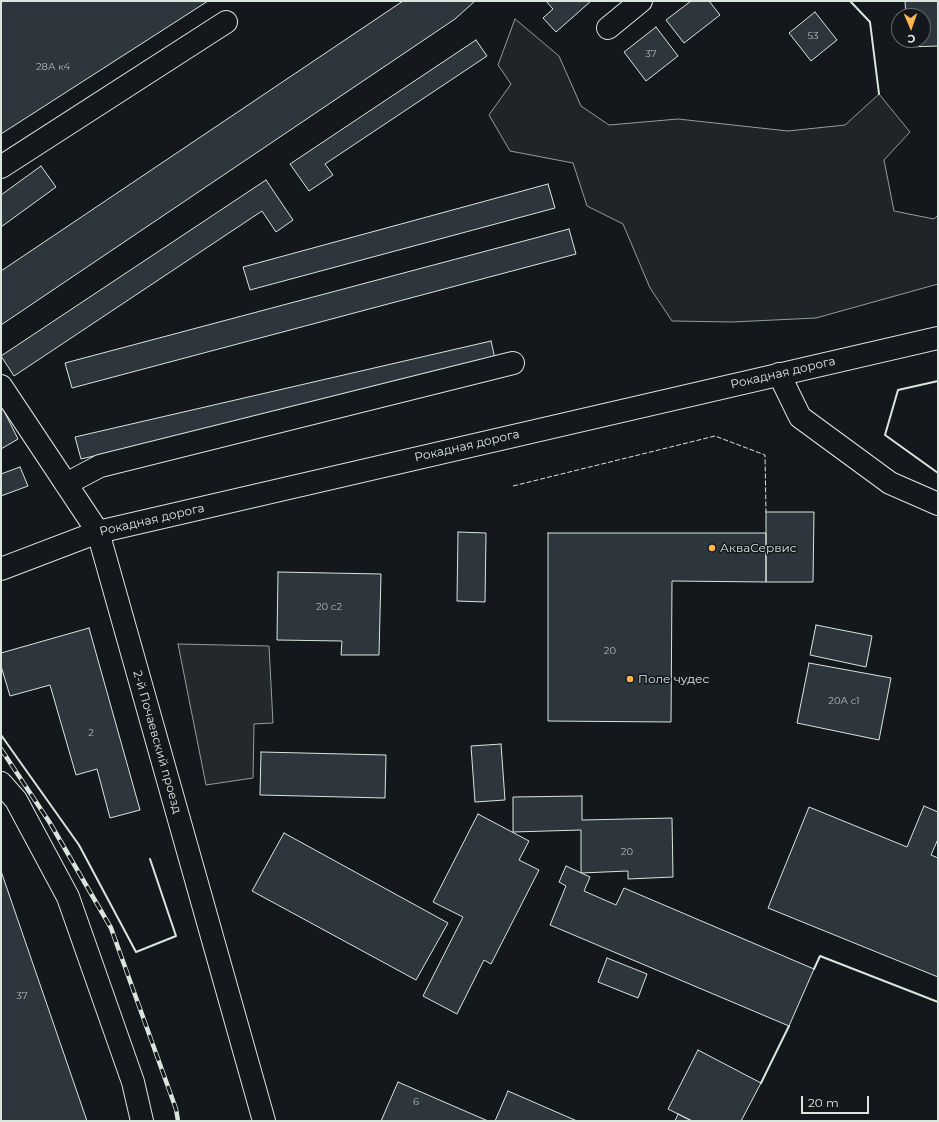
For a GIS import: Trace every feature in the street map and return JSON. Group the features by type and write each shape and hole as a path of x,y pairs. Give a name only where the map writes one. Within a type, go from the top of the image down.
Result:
{"street":[{"path":"608,28 641,1"},
{"path":"1,167 226,22"},
{"name":"Рокадная дорога","path":"1,569 98,532 938,338"},
{"path":"66,484 100,466 513,363"},
{"path":"779,374 800,417 890,483 938,504"},
{"name":"2-й Почаевский проезд","path":"1,386 98,532 264,1121"},
{"path":"1,783 16,800 68,897 132,1082 142,1121"}],"shaded area":[{"path":"515,19 559,56 581,106 609,125 678,119 788,131 845,125 879,94 910,132 884,160 894,211 934,219 938,215 938,284 816,318 732,322 672,321 650,288 623,224 587,206 573,163 510,151 489,115 511,84 498,65"},
{"path":"178,644 269,646 273,723 254,724 253,778 206,785"}],"building":[{"path":"1,1 208,1 1,134"},
{"path":"403,1 475,1 455,19 1,325 1,271"},
{"path":"546,1 591,1 556,32 543,18 553,9"},
{"path":"691,1 709,1 720,15 684,43 666,20"},
{"path":"905,1 938,1 938,46 931,46 931,8 905,8"},
{"path":"815,12 837,40 811,61 789,33"},
{"path":"656,27 678,56 646,81 624,52"},
{"path":"476,40 487,56 325,164 333,175 309,191 290,164"},
{"path":"41,166 56,187 1,227 1,195"},
{"path":"266,180 293,220 276,232 262,211 14,376 1,356"},
{"path":"548,184 555,208 250,290 243,267"},
{"path":"569,229 576,254 72,388 65,363"},
{"path":"491,341 496,363 81,459 75,437"},
{"path":"1,405 18,439 1,449"},
{"path":"20,467 28,486 1,496 1,474"},
{"path":"766,512 814,512 813,582 766,582"},
{"path":"458,532 486,533 485,602 457,601"},
{"path":"548,533 766,533 766,582 672,581 671,722 548,721"},
{"path":"278,572 381,574 379,655 341,655 342,641 277,640"},
{"path":"816,625 872,636 866,667 810,655"},
{"path":"89,628 140,810 110,818 97,769 76,775 50,685 10,696 1,666 1,653"},
{"path":"809,663 891,678 879,740 797,723"},
{"path":"501,744 505,800 475,802 471,746"},
{"path":"261,752 386,755 385,798 260,795"},
{"path":"582,796 582,820 672,818 673,877 628,879 628,871 581,873 581,830 513,832 513,797"},
{"path":"924,806 938,812 938,839 931,855 938,858 938,977 768,908 809,807 907,847"},
{"path":"478,814 529,841 519,860 539,870 491,964 484,960 457,1014 423,996 463,917 433,902"},
{"path":"284,833 448,923 416,980 252,891"},
{"path":"566,866 590,877 584,891 616,905 624,888 814,969 789,1026 550,925 566,886 559,882"},
{"path":"1,871 87,1121 1,1121"},
{"path":"607,958 647,974 638,998 598,982"},
{"path":"698,1050 761,1083 741,1121 692,1121 668,1109"},
{"path":"398,1082 488,1121 381,1121"},
{"path":"508,1091 577,1121 495,1121"},
{"path":"678,1114 692,1121 675,1121"}],"railway":[{"path":"1,749 50,823 111,928 176,1109 178,1121"}],"fence":[{"path":"513,486 715,436 765,455 766,512"}],"wall":[{"path":"850,1 870,22 879,94"},
{"path":"938,381 898,390 885,435 938,473"},
{"path":"1,735 79,845 136,952 176,936 150,859"},
{"path":"814,969 820,956 938,1002"},
{"path":"761,1083 789,1026"}],"place":[{"name":"АкваСервис","path":"712,548"},
{"name":"Поле чудес","path":"630,679"}]}
